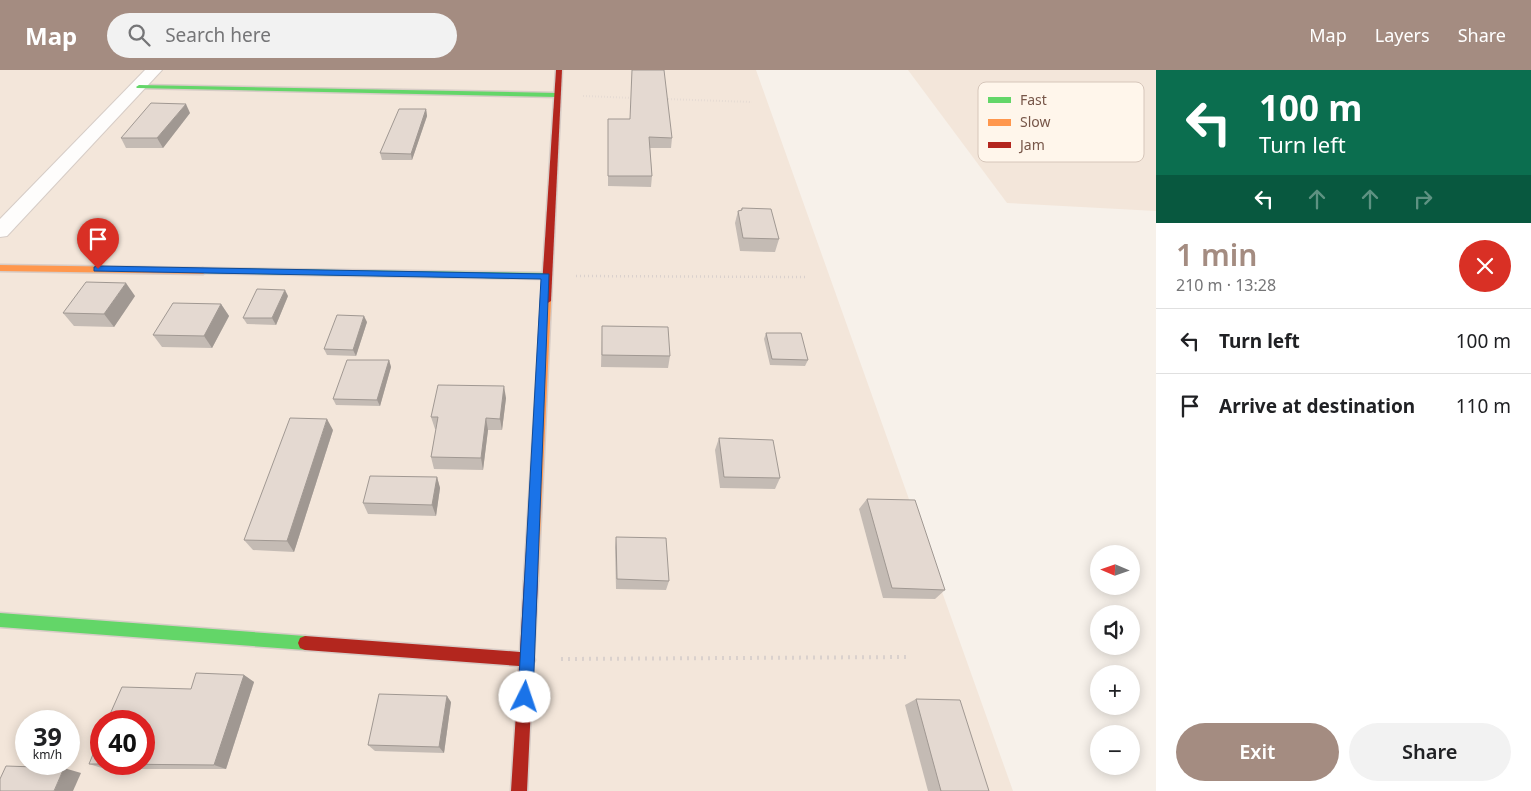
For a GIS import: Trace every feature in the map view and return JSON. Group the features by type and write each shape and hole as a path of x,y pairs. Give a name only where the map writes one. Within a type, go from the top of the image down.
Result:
{"street":[{"path":"0,231 154,70"},
{"path":"519,791 528,660 546,276 559,70"},
{"path":"139,86 557,96"},
{"path":"0,268 546,276"},
{"path":"0,620 528,660"}],"path":[{"path":"557,96 635,98"},
{"path":"664,99 752,102"},
{"path":"546,276 805,277"},
{"path":"528,660 908,657"}],"shaded area":[{"path":"0,70 756,70 1013,791 0,791"},
{"path":"908,70 1156,70 1156,211 1007,203"}],"building":[{"path":"632,70 664,70 672,138 649,137 652,176 608,176 608,119 630,119"},
{"path":"151,103 186,104 157,138 121,138"},
{"path":"399,109 426,109 411,154 380,153"},
{"path":"742,208 771,209 779,239 743,238 738,211 742,210"},
{"path":"86,282 126,283 104,314 63,313"},
{"path":"257,289 285,290 272,318 243,318"},
{"path":"173,303 221,304 204,336 153,335"},
{"path":"337,315 364,316 353,350 324,349"},
{"path":"602,326 668,327 670,356 602,355"},
{"path":"766,333 801,333 808,360 772,359"},
{"path":"347,360 389,360 377,400 333,399"},
{"path":"438,385 504,386 500,419 486,418 481,458 431,457 438,417 431,417"},
{"path":"290,418 327,419 287,541 244,540"},
{"path":"719,438 773,440 780,478 724,477"},
{"path":"370,476 437,477 432,505 363,503"},
{"path":"867,499 915,500 945,590 892,588"},
{"path":"616,537 666,538 669,581 617,579"},
{"path":"196,673 244,675 214,765 155,764 155,710 112,710 122,687 191,689"},
{"path":"379,694 447,696 439,747 368,745"},
{"path":"916,699 960,700 989,791 941,791"},
{"path":"6,766 15,766 15,775 61,775 54,791 0,791 0,779"}],"traffic: fast":[{"path":"139,87 557,95"},
{"path":"203,271 546,276"},
{"path":"0,620 305,643"}],"traffic: slow":[{"path":"0,268 203,271"},
{"path":"531,581 546,301"}],"traffic: jam":[{"path":"546,301 559,70"},
{"path":"519,791 531,581"},
{"path":"305,643 528,660"}],"route":[{"path":"98,269 546,276 525,697"}]}
